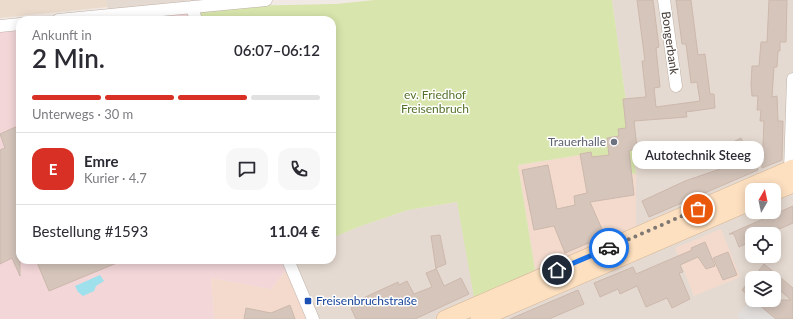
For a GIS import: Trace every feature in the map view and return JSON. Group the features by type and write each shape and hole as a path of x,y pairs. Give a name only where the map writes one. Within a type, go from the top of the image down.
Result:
{"main road":[{"path":"781,185 792,174"},
{"path":"445,319 792,174"},
{"path":"479,319 745,204"}],"street":[{"path":"87,16 168,5 192,7 266,0"},
{"name":"Bongerbank","path":"664,0 676,86"},
{"path":"192,7 195,16"},
{"path":"0,26 16,24"},
{"path":"792,174 793,79"},
{"path":"290,264 313,319"}],"shaded area":[{"path":"0,0 106,0 108,7 16,16 0,18"},
{"path":"105,0 196,0 170,8 110,14"},
{"path":"612,0 793,0 793,183 781,187 781,183 745,183 745,219 781,219 781,190 793,185 793,319 313,319 291,264 336,264 336,236 408,210 457,202 475,297 635,226 636,174"},
{"path":"191,7 194,16 104,16"},
{"path":"16,25 16,264 290,264 271,289 211,278 214,319 0,319 0,26"},
{"path":"580,155 584,170 636,174 636,226 535,270 518,165"},
{"path":"721,229 740,277 694,296 675,248"},
{"path":"290,265 313,319 214,319 211,278 271,289"},
{"path":"745,307 761,307 776,319 741,319 737,316"}],"green space":[{"name":"ev. Friedhof Freisenbruch","path":"375,0 612,0 636,174 584,170 580,155 518,165 535,270 474,297 457,202 408,210 336,236 336,16 196,16 193,7 336,4"}],"water":[{"path":"100,275 104,281 96,286 94,291 83,296 78,292 75,286"}],"building":[{"path":"637,0 653,0 659,47 656,48 660,87 654,88 656,107 700,101 697,82 691,83 686,44 682,44 676,0 691,0 698,55 705,54 710,94 714,94 715,108 686,112 687,117 634,121 637,148 629,151 634,195 590,202 605,236 565,253 554,226 534,230 522,170 548,165 557,209 575,205 574,196 587,193 580,154 591,152 592,157 609,155 607,138 619,136 618,129 626,128 623,99 646,97 642,61 645,61"},
{"path":"769,0 787,0 786,42 780,42 777,67 774,67 772,97 777,96 778,121 783,121 782,160 762,168 764,121 760,121 761,110 757,110 758,96 752,96 751,85 752,66 759,66 761,42 767,42"},
{"path":"16,127 16,264 20,264 20,276 12,258 0,264 0,150 5,148 0,134"},
{"path":"741,138 747,152 750,151 758,170 649,217 642,201 685,181 720,169 718,166 732,160 733,142"},
{"path":"793,206 793,223 781,228 781,227 745,227 763,219 781,219 781,211"},
{"path":"745,227 745,244 739,247 734,234 729,234"},
{"path":"440,235 446,264 436,268 444,286 461,278 469,294 415,319 356,319 351,308 360,304 359,300 398,282 399,285 407,281 414,294 432,287 426,273 436,269 431,236"},
{"path":"705,242 715,266 706,269 698,257 680,265 683,272 679,273 690,299 672,308 667,298 646,307 637,286 620,294 618,289 600,297 594,283 633,267 636,274 692,250 691,248"},
{"path":"728,252 737,275 723,280 713,258"},
{"path":"38,264 114,264 49,291"},
{"path":"764,264 772,271 759,271"},
{"path":"781,278 793,288 793,319 776,319 761,307 781,307 781,300 791,300 781,291"},
{"path":"578,290 584,304 549,319 510,319"},
{"path":"290,305 295,319 244,319 246,308 271,313"}],"way so far":[{"path":"609,248 698,209"}],"place":[{"name":"Trauerhalle","path":"614,142"},
{"name":"Autotechnik Steeg","path":"698,209"},
{"name":"Freisenbruchstraße","path":"308,301"}],"route":[{"path":"557,270 609,248"}]}
